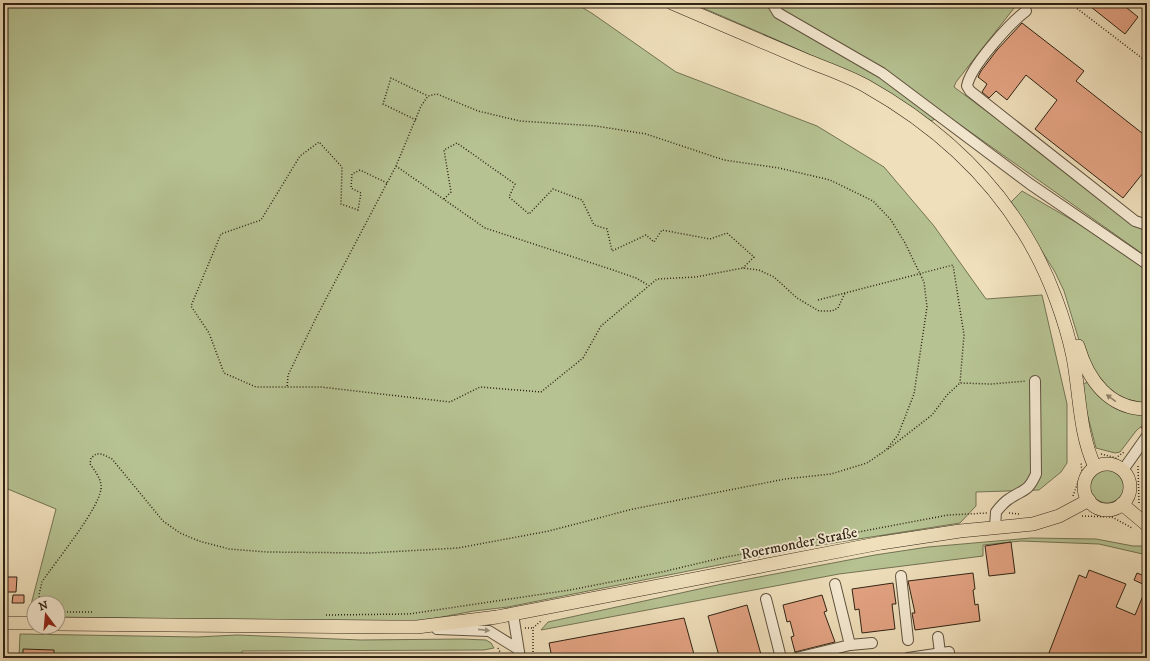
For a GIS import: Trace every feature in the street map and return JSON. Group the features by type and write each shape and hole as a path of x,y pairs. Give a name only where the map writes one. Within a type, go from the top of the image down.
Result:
{"main road":[{"path":"672,3 865,85 926,124 982,175 1010,212 1040,260 1068,333 1083,424 1093,462 1086,479 1085,494 1094,506 1109,509 1122,504 1127,498 1130,483 1123,470 1110,464 1093,462"},
{"path":"1040,260 1050,270 1064,301 1087,372 1100,390 1117,402 1136,409 1147,409"},
{"name":"Roermonder Straße","path":"66,624 417,627 513,614 930,535 1033,524 1059,516 1089,500"},
{"path":"1122,504 1141,527"},
{"path":"3,623 26,623"}],"street":[{"path":"772,3 778,13 794,24 882,73 1030,184 1147,264"},
{"path":"1026,11 1017,18 973,70 967,86 970,90 1135,221 1147,225"},
{"path":"995,527 996,512 1010,498 1026,491 1032,485 1036,474 1035,381"},
{"path":"1123,470 1143,434"},
{"path":"901,576 908,640"},
{"path":"835,584 850,645"},
{"path":"766,598 781,658"},
{"path":"513,614 519,653"},
{"path":"417,627 424,629 490,631 519,653"},
{"path":"912,658 945,653 938,637"},
{"path":"796,658 850,645 872,643"}],"path":[{"path":"1070,3 1147,62"},
{"path":"416,120 384,104 391,78 428,96 437,94 478,111 520,121 596,126 646,134 724,160 779,168 830,180 873,201 891,220 921,273 927,307 914,394 898,435 886,450"},
{"path":"287,388 288,375 317,316 388,183 421,106 428,96"},
{"path":"388,183 360,170 352,174 351,188 361,193 358,210 341,204 342,167 319,142 300,156 261,220 221,234 191,306 209,333 224,373 256,387 321,387 450,402 480,387 541,392 584,358 601,326 657,279 696,277 743,268 759,270 774,277 797,298 819,311 838,308 845,293"},
{"path":"444,199 451,192 444,150 457,143 515,184 509,197 530,214 553,189 582,200 594,225 607,229 612,251 646,235 654,242 662,230 710,239 728,232 754,257 743,268"},
{"path":"396,166 485,228 630,276 648,285"},
{"path":"39,595 42,582 98,502 102,486 99,476 90,464 90,458 96,454 102,454 112,459 164,521 180,533 199,541 229,549 260,552 369,554 458,548 549,531 633,509 785,479 831,474 866,463 886,450 932,415 947,395 960,383 964,335 953,265 818,300"},
{"path":"960,383 991,384 1035,381"},
{"path":"1143,434 1147,423"},
{"path":"1126,450 1116,458 1103,453 1093,462 1081,461 1082,471 1073,499 1083,517 1097,515 1112,517 1141,527"},
{"path":"1138,463 1139,505"},
{"path":"322,614 409,614 570,590 662,572 721,558 940,517 996,512 1023,514"},
{"path":"66,612 96,612"},
{"path":"533,628 533,658"}],"green space":[{"path":"3,3 575,3 676,72 817,126 884,167 934,226 986,299 1042,295 1067,404 1067,463 1061,472 1039,490 976,492 976,506 960,523 814,546 508,607 474,611 409,623 66,617 66,595 33,595 56,509 3,487"},
{"path":"692,3 1018,3 956,82 954,87 1147,231 1147,257 945,114 931,121 903,103 844,71"},
{"path":"1022,191 1079,224 1147,270 1147,405 1128,403 1107,391 1082,350 1064,291 1055,272 1011,202"},
{"path":"1088,382 1147,413 1147,421 1136,431 1120,452 1115,453 1096,448 1086,409 1083,384"},
{"path":"1107,469 1119,474 1124,486 1119,498 1107,503 1095,498 1090,486 1095,474"},
{"path":"1031,538 1096,539 1133,546 1147,546 1147,555 1099,544 1021,541 983,545 983,556 839,574 541,630 548,622 722,584 875,555 928,547"},
{"path":"20,634 197,637 237,635 361,640 462,639 486,640 491,643 494,648 484,650 242,651 242,658 19,658"}],"building":[{"path":"1086,3 1121,3 1138,17 1125,34"},
{"path":"1022,23 1084,71 1076,81 1147,137 1147,168 1123,198 1035,129 1057,100 1026,75 1007,100 996,91 989,98 982,92 987,84 978,77 981,71 997,50"},
{"path":"1011,542 1015,573 989,576 985,546"},
{"path":"1089,570 1126,584 1116,607 1135,615 1147,586 1147,658 1047,658 1079,575 1086,578"},
{"path":"973,573 975,605 978,604 980,621 915,630 912,613 915,613 908,581"},
{"path":"1137,573 1147,577 1147,586 1134,580"},
{"path":"3,577 17,577 16,592 3,592"},
{"path":"893,583 896,604 892,604 895,629 862,633 859,609 855,610 852,589"},
{"path":"13,595 24,595 24,603 12,603"},
{"path":"822,595 827,611 824,612 835,642 795,652 791,637 794,636 790,621 787,622 783,605"},
{"path":"747,605 762,658 722,658 722,655 719,656 708,616"},
{"path":"684,618 695,658 552,658 549,643"},
{"path":"23,649 54,650 54,658 23,658"}]}
